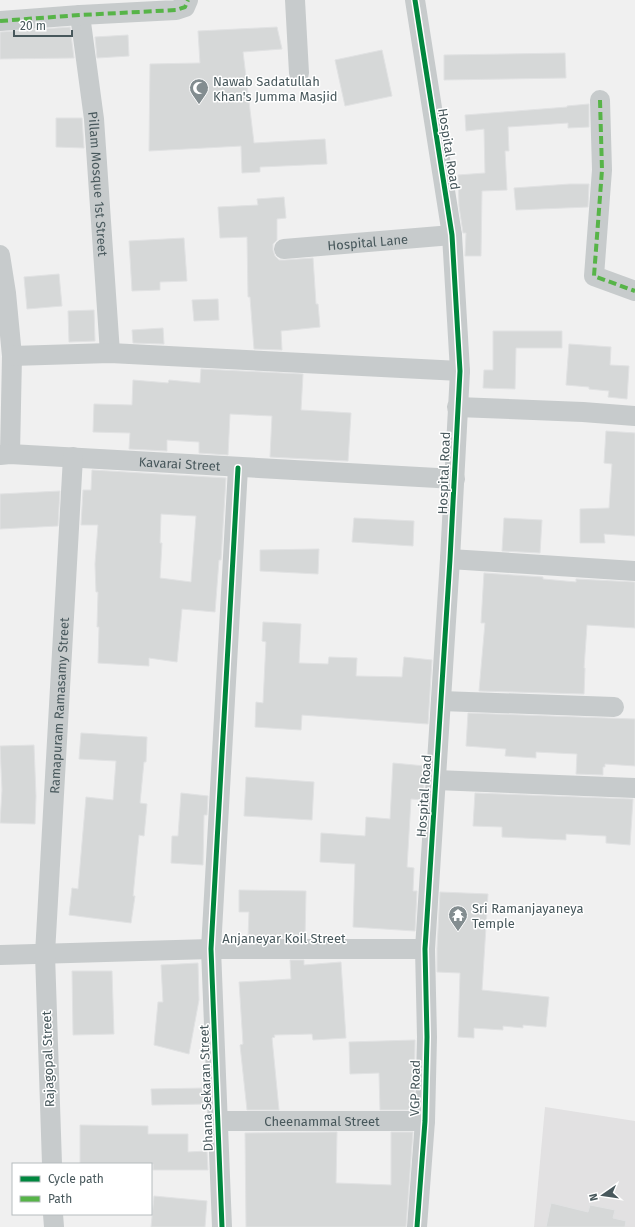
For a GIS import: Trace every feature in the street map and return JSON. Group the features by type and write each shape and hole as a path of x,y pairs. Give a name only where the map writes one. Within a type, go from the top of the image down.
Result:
{"street":[{"path":"0,22 80,15 176,10 185,7 188,0"},
{"path":"295,0 299,73"},
{"name":"Hospital Road","path":"415,0 452,235 460,371 457,407 455,479 425,948"},
{"name":"Pillam Mosque 1st Street","path":"80,15 94,119 110,353"},
{"path":"600,100 602,170 594,276 635,292"},
{"name":"Hospital Lane","path":"284,249 452,235"},
{"path":"0,255 6,293 12,356 5,454"},
{"path":"12,356 110,353 460,371"},
{"path":"457,407 583,412 635,416"},
{"name":"Kavarai Street","path":"5,454 455,479"},
{"name":"Ramapuram Ramasamy Street","path":"45,954 73,458"},
{"name":"Dhana Sekaran Street","path":"222,1227 211,949 238,468"},
{"path":"450,559 635,571"},
{"path":"441,701 614,708"},
{"path":"436,780 635,788"},
{"name":"Anjaneyar Koil Street","path":"0,955 211,949 425,948"},
{"name":"VGP Road","path":"417,1227 425,1121 427,1037 425,948"},
{"name":"Rajagopal Street","path":"45,954 52,1163"},
{"name":"Cheenammal Street","path":"219,1121 425,1121"},
{"path":"53,1215 54,1227"}],"shaded area":[{"path":"545,1107 635,1121 635,1227 534,1227"}],"building":[{"path":"70,27 74,58 0,59 0,32"},
{"name":"Nawab Sadatullah Khan's Jumma Masjid","path":"277,27 282,49 243,52 254,143 325,139 327,164 260,167 260,172 242,173 241,146 149,151 150,64 200,63 198,31"},
{"path":"128,35 129,56 97,58 95,37"},
{"path":"382,50 392,96 345,106 335,60"},
{"path":"565,53 566,78 444,80 444,55"},
{"path":"589,104 589,127 568,128 568,123 508,127 509,151 505,151 507,190 482,191 481,256 465,256 466,233 463,233 459,206 458,175 485,173 484,129 466,131 465,115"},
{"path":"56,118 82,118 84,148 56,147"},
{"path":"589,184 588,207 516,210 514,188"},
{"path":"284,197 286,218 277,219 277,240 273,244 273,250 275,256 279,260 313,258 316,304 318,304 320,327 281,331 282,350 254,349 250,297 248,297 247,237 220,238 218,207 258,205 257,199"},
{"path":"184,238 187,281 160,282 160,290 132,291 129,241"},
{"path":"59,274 62,306 27,309 24,277"},
{"path":"218,299 219,320 194,321 192,300"},
{"path":"94,310 95,341 69,342 68,311"},
{"path":"163,328 164,344 133,343 132,330"},
{"path":"493,331 562,331 562,348 516,348 515,389 483,388 484,370 493,370"},
{"path":"569,344 611,347 610,365 629,366 627,399 608,397 609,391 566,385"},
{"path":"201,369 303,374 301,410 351,413 348,461 270,457 272,416 230,414 228,455 199,453 199,442 167,440 167,451 129,449 130,433 93,432 94,404 132,405 133,380 168,383 169,380 200,383"},
{"path":"606,431 635,433 635,536 604,534 605,543 580,543 580,509 609,508 612,464 604,463"},
{"path":"92,470 226,478 221,560 219,560 215,612 182,609 177,662 149,658 149,666 98,663 98,592 96,592 95,564 98,525 81,525 83,490 91,490","holes":["161,514 196,516 191,582 160,578 162,543 160,543"]},
{"path":"60,491 58,526 0,529 0,494"},
{"path":"354,518 414,521 413,546 352,542"},
{"path":"504,518 542,520 540,553 502,551"},
{"path":"319,549 318,574 260,571 260,550"},
{"path":"484,573 543,577 543,579 576,582 576,579 635,582 635,628 587,625 584,694 479,691 485,623 481,623"},
{"path":"263,622 301,624 299,663 328,664 329,657 357,658 356,676 402,677 404,657 432,660 428,724 302,715 301,730 255,727 256,702 263,703 266,642 262,641"},
{"path":"468,713 635,719 635,766 605,764 605,767 603,767 603,775 576,774 577,754 536,752 536,758 505,756 506,749 466,746"},
{"path":"81,733 147,737 146,762 144,762 140,803 147,804 144,836 139,835 133,896 135,896 131,923 69,915 72,888 78,889 86,797 113,800 116,761 79,759"},
{"path":"34,745 36,796 35,824 0,823 2,790 0,746"},
{"path":"393,763 425,766 423,800 411,799 407,867 414,868 413,891 417,891 415,931 353,927 355,864 320,862 321,833 365,836 366,817 390,819"},
{"path":"246,777 314,782 312,820 244,816"},
{"path":"181,793 208,796 207,815 204,815 203,865 171,863 172,836 178,836"},
{"path":"475,793 633,799 630,845 606,843 606,836 566,834 566,840 502,837 502,827 473,826"},
{"path":"239,890 306,891 305,938 248,938 249,912 239,912"},
{"path":"440,892 488,894 482,990 549,997 546,1027 523,1025 523,1028 503,1026 503,1030 474,1028 474,1038 458,1037 460,973 437,972"},
{"path":"290,960 304,960 304,965 341,962 346,1038 313,1040 312,1034 274,1035 275,1037 272,1038 279,1110 247,1110 240,1045 243,1044 239,982 291,979"},
{"path":"198,963 199,1000 189,1054 154,1045 158,1002 163,1002 161,965"},
{"path":"72,971 112,971 114,1034 73,1035"},
{"path":"415,1040 414,1110 380,1110 379,1073 350,1074 349,1042"},
{"path":"205,1088 206,1104 152,1105 151,1089"},
{"path":"80,1125 148,1126 148,1134 188,1134 188,1152 207,1151 208,1170 153,1170 152,1163 80,1163"},
{"path":"337,1132 336,1183 391,1185 391,1132 413,1132 406,1227 246,1227 245,1133"},
{"path":"154,1196 207,1201 205,1227 151,1227"},
{"path":"551,1203 588,1212 590,1205 615,1210 613,1218 626,1221 625,1227 546,1227"}],"marked path":[{"path":"0,21 176,10 185,7 188,0"},
{"path":"600,100 602,170 594,276 635,291"}],"cycle path":[{"path":"415,0 452,235 460,371 450,559 425,949 427,1037 425,1121 417,1227"},
{"path":"222,1227 211,949 238,468"}],"place":[{"name":"Nawab Sadatullah Khan's Jumma Masjid","path":"199,105"},
{"name":"Sri Ramanjayaneya Temple","path":"458,932"}]}
